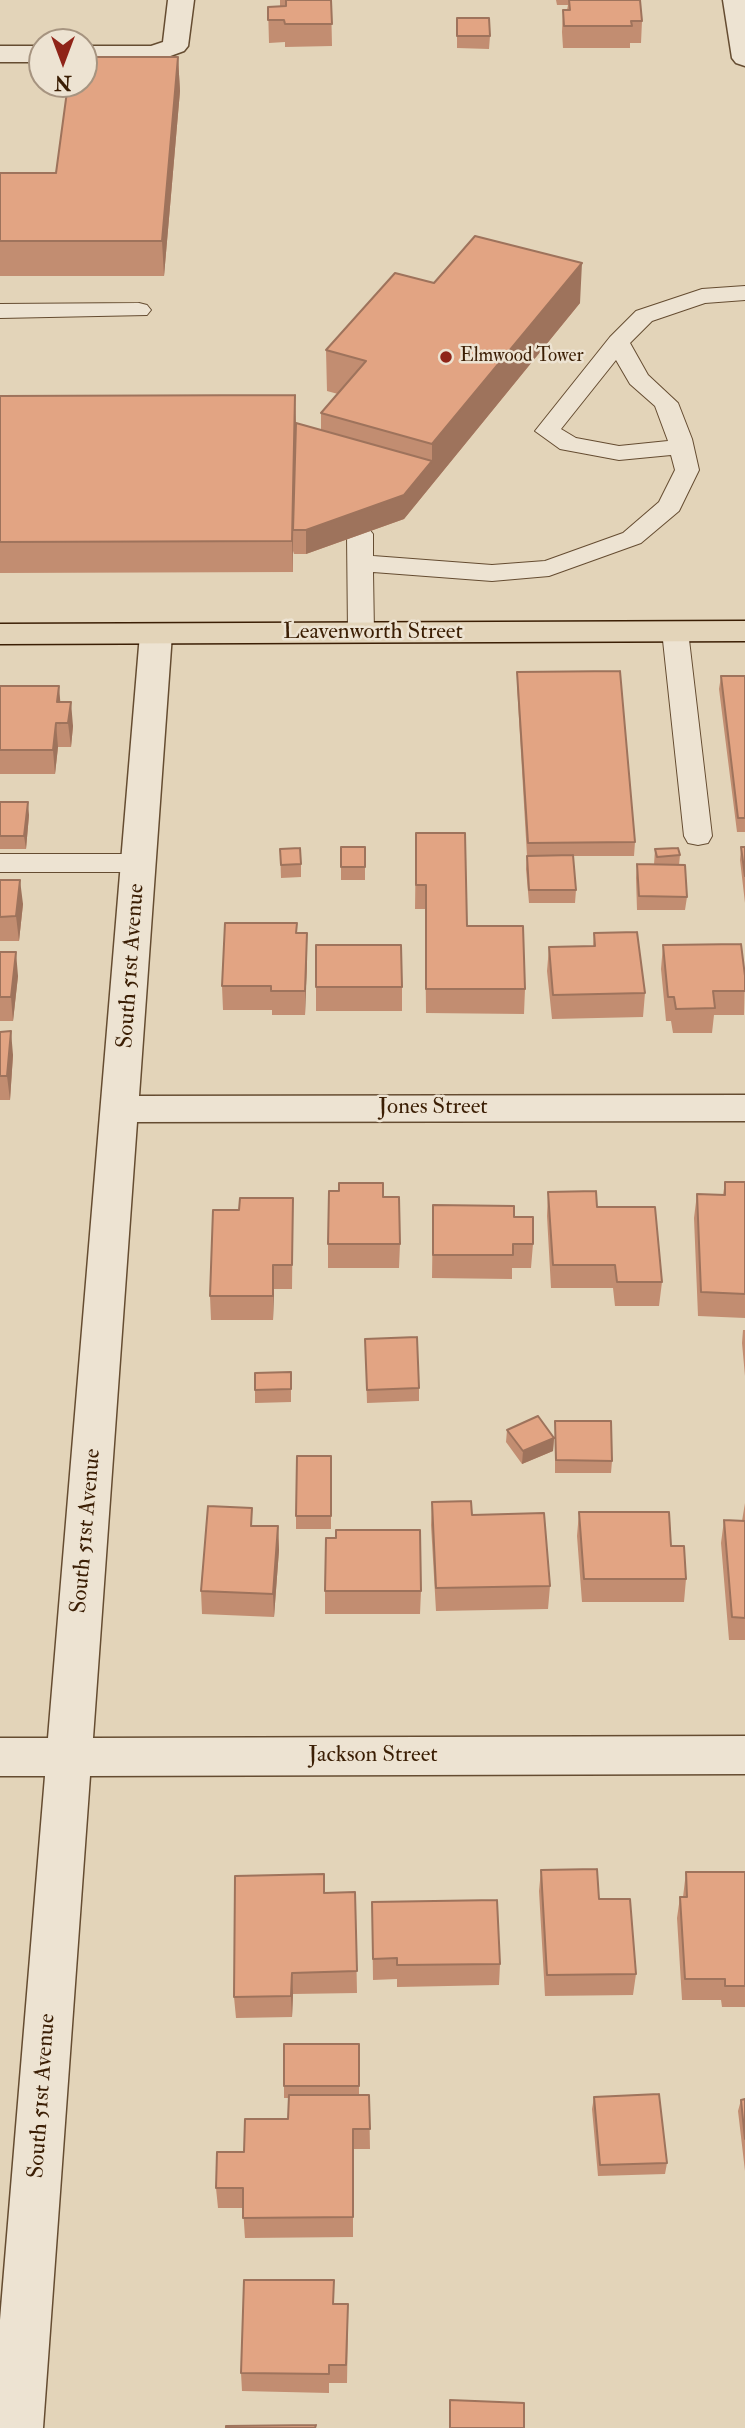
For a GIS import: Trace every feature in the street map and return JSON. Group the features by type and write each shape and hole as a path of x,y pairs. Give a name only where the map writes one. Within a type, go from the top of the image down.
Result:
{"main road":[{"name":"Leavenworth Street","path":"0,634 745,631"}],"street":[{"path":"98,54 154,54 175,46 181,0"},
{"path":"736,0 745,58"},
{"path":"0,54 28,54"},
{"name":"South 51st Avenue","path":"18,2428 122,1109 156,634"},
{"name":"Jones Street","path":"122,1109 745,1108"},
{"name":"Jackson Street","path":"0,1757 745,1755"}],"lane":[{"path":"682,447 619,453 569,444 547,431 618,342 644,316 702,296 745,293"},
{"path":"0,311 139,310"},
{"path":"360,563 492,573 548,568 632,538 670,506 687,470 682,447 666,403 638,379 618,342"},
{"path":"360,534 361,633"},
{"path":"675,631 698,836"},
{"path":"0,863 140,863"}],"building":[{"path":"286,0 331,0 332,24 285,24 284,20 268,20 268,7 286,6"},
{"path":"569,0 640,0 642,21 631,21 632,26 564,26 563,10 570,10"},
{"path":"457,18 489,18 490,36 457,36"},
{"path":"98,57 178,57 162,241 0,241 0,173 56,173 66,98 98,98"},
{"name":"Elmwood Tower","path":"475,236 582,263 432,444 321,413 366,361 326,350 395,273 434,283"},
{"path":"295,395 292,541 0,542 0,396"},
{"path":"296,423 432,461 404,495 306,530 293,530"},
{"path":"620,671 635,842 528,843 517,672"},
{"path":"721,676 745,676 745,818 738,818"},
{"path":"0,686 59,686 57,702 71,702 68,723 56,723 53,750 0,750"},
{"path":"0,802 28,802 24,836 0,836"},
{"path":"416,833 465,833 467,926 523,926 525,989 426,989 426,885 416,885"},
{"path":"341,847 365,847 365,867 341,867"},
{"path":"741,847 745,847 745,876"},
{"path":"300,848 301,864 281,865 280,849"},
{"path":"678,848 680,855 657,857 655,849"},
{"path":"573,855 576,890 529,890 527,856"},
{"path":"637,864 685,865 687,897 639,896"},
{"path":"0,880 20,880 16,916 0,917"},
{"path":"225,923 297,923 296,933 307,933 305,991 271,991 271,986 222,986"},
{"path":"637,932 645,993 553,995 549,947 595,946 594,933"},
{"path":"741,944 745,991 713,991 715,1008 676,1009 674,997 668,997 663,945"},
{"path":"316,945 401,945 402,987 316,987"},
{"path":"0,952 16,952 11,997 0,997"},
{"path":"11,1031 7,1076 0,1076 0,1032"},
{"path":"725,1182 745,1182 745,1294 701,1292 697,1194 725,1195"},
{"path":"339,1183 383,1183 383,1197 399,1197 400,1244 328,1244 329,1191 339,1191"},
{"path":"596,1191 597,1207 655,1207 662,1282 617,1282 615,1265 553,1265 548,1192"},
{"path":"240,1198 293,1198 292,1265 273,1265 273,1296 210,1296 213,1210 239,1210"},
{"path":"433,1205 514,1206 514,1217 533,1217 533,1244 513,1244 513,1255 433,1255"},
{"path":"417,1337 419,1388 367,1390 365,1339"},
{"path":"291,1372 291,1389 255,1390 255,1373"},
{"path":"538,1416 554,1438 523,1451 507,1430"},
{"path":"555,1421 611,1421 612,1461 556,1460"},
{"path":"297,1456 331,1456 331,1516 296,1516"},
{"path":"471,1501 472,1515 544,1513 550,1586 436,1588 432,1502"},
{"path":"208,1506 252,1508 251,1526 278,1526 273,1594 201,1591"},
{"path":"579,1512 669,1512 671,1546 684,1546 686,1579 584,1579"},
{"path":"724,1520 745,1521 745,1618 732,1617"},
{"path":"336,1530 420,1530 421,1591 325,1591 326,1538 336,1538"},
{"path":"597,1869 599,1899 630,1899 636,1974 547,1975 541,1870"},
{"path":"686,1872 745,1872 745,1986 725,1986 725,1979 685,1979 680,1897 687,1897"},
{"path":"324,1874 324,1893 355,1892 357,1971 292,1973 291,1996 234,1997 235,1876"},
{"path":"497,1900 500,1964 397,1965 397,1958 373,1959 372,1902"},
{"path":"284,2044 359,2044 359,2086 284,2086"},
{"path":"659,2094 667,2163 600,2165 594,2097"},
{"path":"289,2095 369,2095 370,2129 353,2129 353,2217 243,2218 243,2188 216,2188 217,2152 244,2152 245,2119 288,2119"},
{"path":"745,2099 745,2139 741,2100"},
{"path":"244,2280 334,2280 333,2304 348,2304 346,2365 329,2365 329,2374 241,2373"},
{"path":"450,2400 524,2403 524,2428 450,2428"},
{"path":"316,2425 315,2428 226,2428 226,2426"}],"place":[{"name":"Elmwood Tower","path":"446,357"}]}
